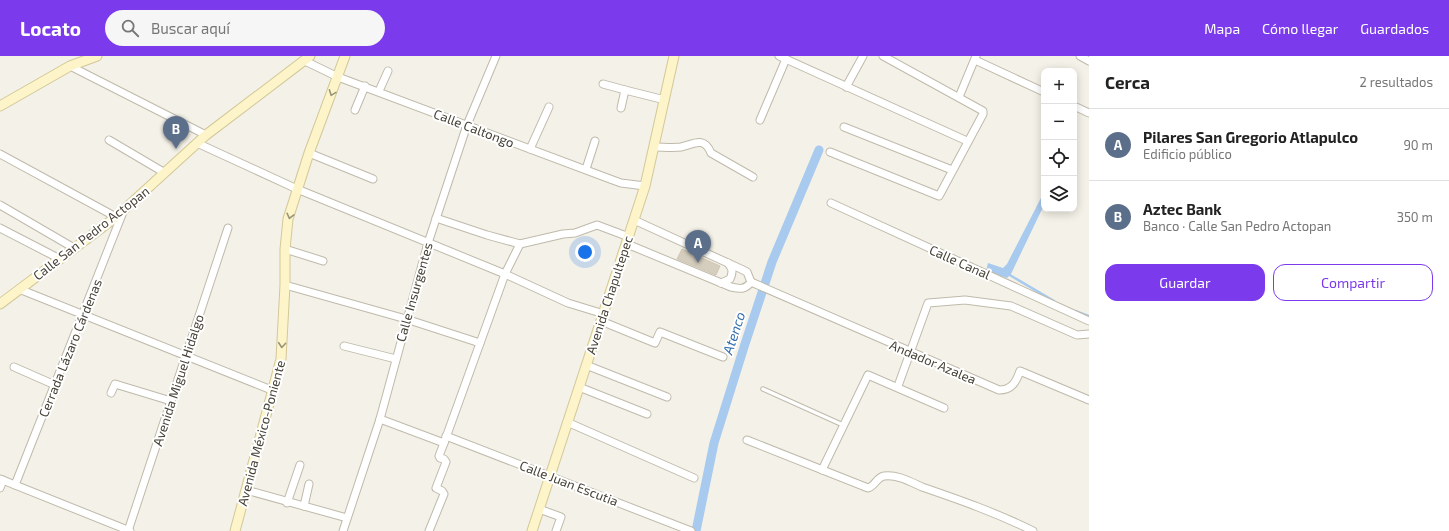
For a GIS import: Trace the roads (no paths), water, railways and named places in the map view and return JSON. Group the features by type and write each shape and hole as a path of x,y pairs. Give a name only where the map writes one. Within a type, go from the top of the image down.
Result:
{"main road":[{"path":"0,106 70,66 97,56"},
{"name":"Avenida México-Poniente","path":"235,531 274,391 283,342 285,248 288,219 309,153 345,56"},
{"name":"Avenida Chapultepec","path":"532,531 645,186 655,147 674,56"},
{"name":"Calle San Pedro Actopan","path":"0,304 116,217 165,174 197,142 307,58"}],"street":[{"path":"487,56 495,58"},
{"path":"846,87 863,56"},
{"path":"830,152 939,196 967,141 983,114 983,111 883,56"},
{"path":"1080,56 1089,61"},
{"path":"760,120 783,57 967,141"},
{"name":"Calle Caltongo","path":"307,58 338,77 366,86 621,183 645,186"},
{"name":"Calle Insurgentes","path":"342,531 380,419 406,319 436,218 467,125 495,58"},
{"path":"959,97 975,58 1041,91"},
{"path":"70,66 206,135"},
{"path":"379,91 388,71"},
{"path":"603,84 665,100"},
{"path":"355,110 366,86"},
{"path":"621,108 625,90"},
{"path":"530,149 549,107"},
{"path":"1077,107 1089,113"},
{"path":"844,127 952,170"},
{"path":"109,140 165,174"},
{"path":"586,169 595,141"},
{"path":"197,142 297,188 505,274 602,317 655,343 660,332 724,357"},
{"path":"655,147 681,147 695,142 703,143 709,146 711,153 753,177"},
{"path":"309,153 373,179"},
{"path":"0,154 116,217"},
{"name":"Calle Canal","path":"831,203 1089,321"},
{"path":"0,205 74,248"},
{"name":"Cerrada Lázaro Cárdenas","path":"14,485 124,210"},
{"path":"436,218 487,236 520,244 563,234 575,233 597,225 721,283 743,289 747,288 751,282 747,272 634,220"},
{"path":"0,228 60,259"},
{"name":"Avenida Miguel Hidalgo","path":"129,531 228,228"},
{"path":"429,531 444,494 436,488 446,462 444,459 439,457 505,274 520,244"},
{"path":"285,248 323,261"},
{"path":"721,283 730,279 732,274 732,268 728,263"},
{"name":"Andador Azalea","path":"751,282 999,390 1006,390 1011,387 1016,381 1020,371 1089,400"},
{"path":"285,285 406,319 480,343"},
{"path":"19,289 274,391"},
{"path":"898,386 928,303 965,300 1011,306 1077,336 1089,334"},
{"path":"344,346 396,359"},
{"path":"586,365 667,397"},
{"path":"14,367 55,385"},
{"path":"822,470 868,375 898,386 944,408"},
{"path":"111,393 115,384 171,401"},
{"path":"579,387 646,414"},
{"name":"Calle Juan Escutia","path":"380,419 445,439 550,475 691,531"},
{"path":"567,422 694,478"},
{"path":"747,440 868,488 872,487 882,476 903,479 949,495 1033,531"},
{"path":"287,502 300,465"},
{"path":"0,488 1,480 129,531"},
{"path":"304,506 309,484"},
{"path":"246,490 347,518"},
{"path":"539,509 560,517 556,531"}],"lane":[{"path":"763,389 843,425"}],"water":[{"path":"1041,198 1041,211 1011,274 1007,278 986,271 988,263 1003,268 1007,264"}],"waterway":[{"name":"Atenco","path":"696,531 714,443 744,347 772,262 819,150"},
{"path":"1008,274 1054,301"},
{"path":"1075,311 1089,316"}],"place":[{"name":"Aztec Bank","path":"176,149"},
{"name":"Pilares San Gregorio Atlapulco","path":"698,263"}]}
